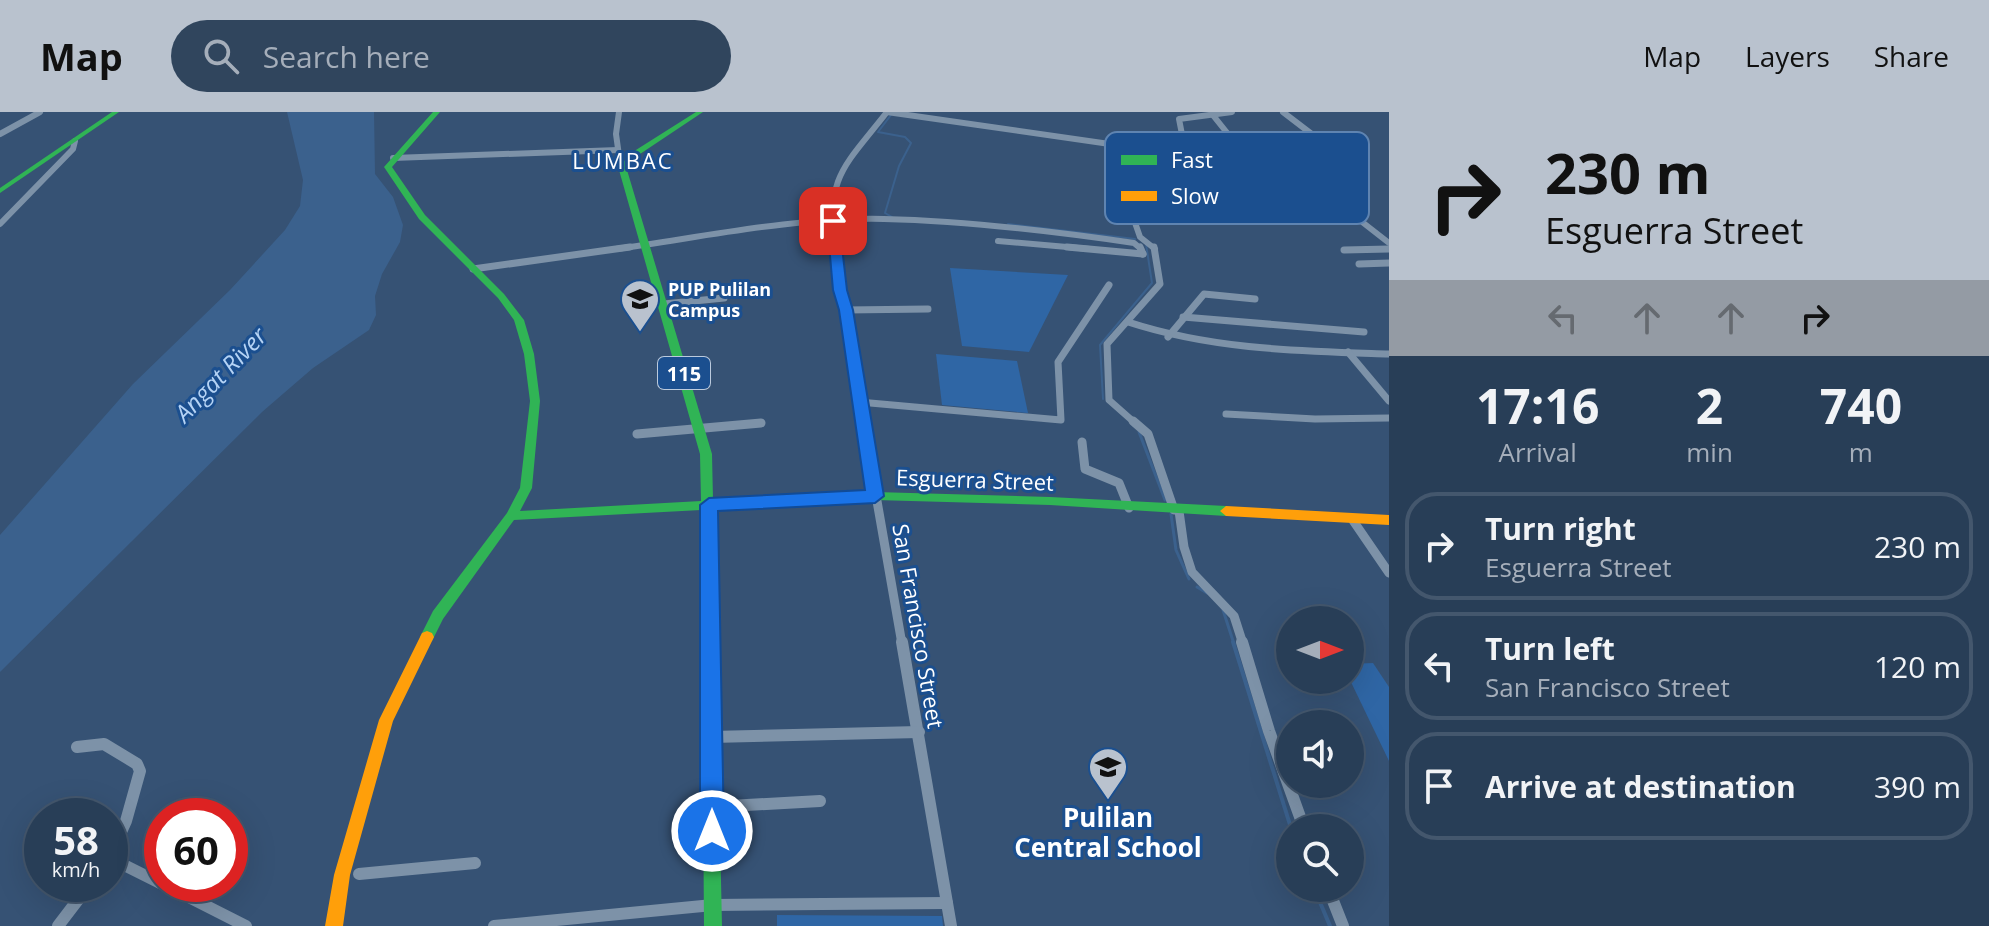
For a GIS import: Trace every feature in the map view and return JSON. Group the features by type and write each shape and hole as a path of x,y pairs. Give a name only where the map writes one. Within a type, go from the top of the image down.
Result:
{"main road":[{"path":"0,191 116,112"},
{"path":"334,926 352,874 386,720 438,615 511,516 526,488 532,445 535,401 529,354 519,320 410,203 389,172 388,164 437,112"},
{"path":"623,165 700,112"},
{"name":"115","path":"623,165 706,454 713,926"},
{"name":"Esguerra Street","path":"511,516 875,496 1050,501 1176,511 1389,520"}],"street":[{"path":"0,134 40,112"},
{"path":"619,112 616,127 623,165"},
{"path":"887,112 1105,145"},
{"name":"San Francisco Street","path":"887,112 839,176 833,189 833,221 840,290 846,310 875,496 951,926"},
{"path":"1181,132 1179,119 1232,112"},
{"path":"1283,112 1309,132"},
{"path":"1212,114 1226,132"},
{"path":"0,224 73,149 75,141"},
{"path":"393,158 618,150"},
{"path":"473,269 833,221 882,219 1058,232 1137,240 1154,246 1160,284 1106,347 1107,394 1114,406 1133,418 1148,434 1176,511 1185,555 1193,572 1234,616 1269,731 1299,814"},
{"path":"998,241 1143,254 1134,224"},
{"path":"1368,224 1389,246"},
{"path":"1344,250 1389,246"},
{"path":"1359,264 1389,263"},
{"path":"859,402 1061,420 1058,362 1109,285"},
{"path":"1168,337 1205,293 1255,299"},
{"path":"664,304 724,298"},
{"path":"846,310 928,309"},
{"path":"1183,317 1364,332"},
{"path":"1128,322 1168,337 1264,349 1389,354"},
{"path":"1348,352 1389,401"},
{"path":"1226,414 1315,419 1389,418"},
{"path":"637,434 761,423"},
{"path":"1082,442 1085,469 1119,483 1129,508"},
{"path":"1352,519 1389,573"},
{"path":"711,737 919,732"},
{"path":"77,747 104,744 137,764 140,771 128,814"},
{"path":"712,807 820,801"},
{"path":"352,874 475,863"},
{"path":"58,926 76,902"},
{"path":"198,902 246,926"},
{"path":"1334,902 1343,926"},
{"path":"494,926 713,905 947,903"}],"shaded area":[{"path":"950,268 1068,275 1029,352 962,346"},
{"path":"936,354 1017,361 1028,413 942,405"},
{"path":"1364,663 1373,663 1389,687 1389,761 1357,694 1364,694"},
{"path":"777,915 942,916 943,926 777,926"}],"water":[{"name":"Angat River","path":"287,112 374,112 375,174 393,197 403,225 400,242 382,274 375,296 376,315 369,330 313,368 262,412 0,672 0,535 133,384 230,290 285,230 300,206 303,180"}],"waterway":[{"path":"891,115 878,132 905,137 911,143 899,166 885,213 892,217"},
{"path":"1008,224 1135,239"},
{"path":"1103,399 1100,345 1152,283 1146,244"},
{"path":"1139,432 1165,500"},
{"path":"1171,514 1176,550 1189,579"},
{"path":"1197,587 1207,593"},
{"path":"1223,610 1234,644"},
{"path":"1233,642 1287,814"},
{"path":"1320,902 1330,926"}],"traffic: fast":[{"path":"0,191 116,112"},
{"path":"427,637 438,615 511,516 526,488 535,401 529,354 519,320 501,296 422,217 388,167 437,112"},
{"path":"700,112 631,157 623,170 706,454 713,926"},
{"path":"511,516 875,496 1050,501 1226,511"}],"traffic: slow":[{"path":"1226,511 1389,520"},
{"path":"334,926 342,875 386,720 427,637"}],"place":[{"name":"PUP Pulilan Campus","path":"640,333"},
{"name":"Pulilan Central School","path":"1108,801"}],"district":[{"name":"LUMBAC","path":"623,160"}],"route":[{"path":"712,831 709,505 875,496 846,310 840,290 833,221"}]}
